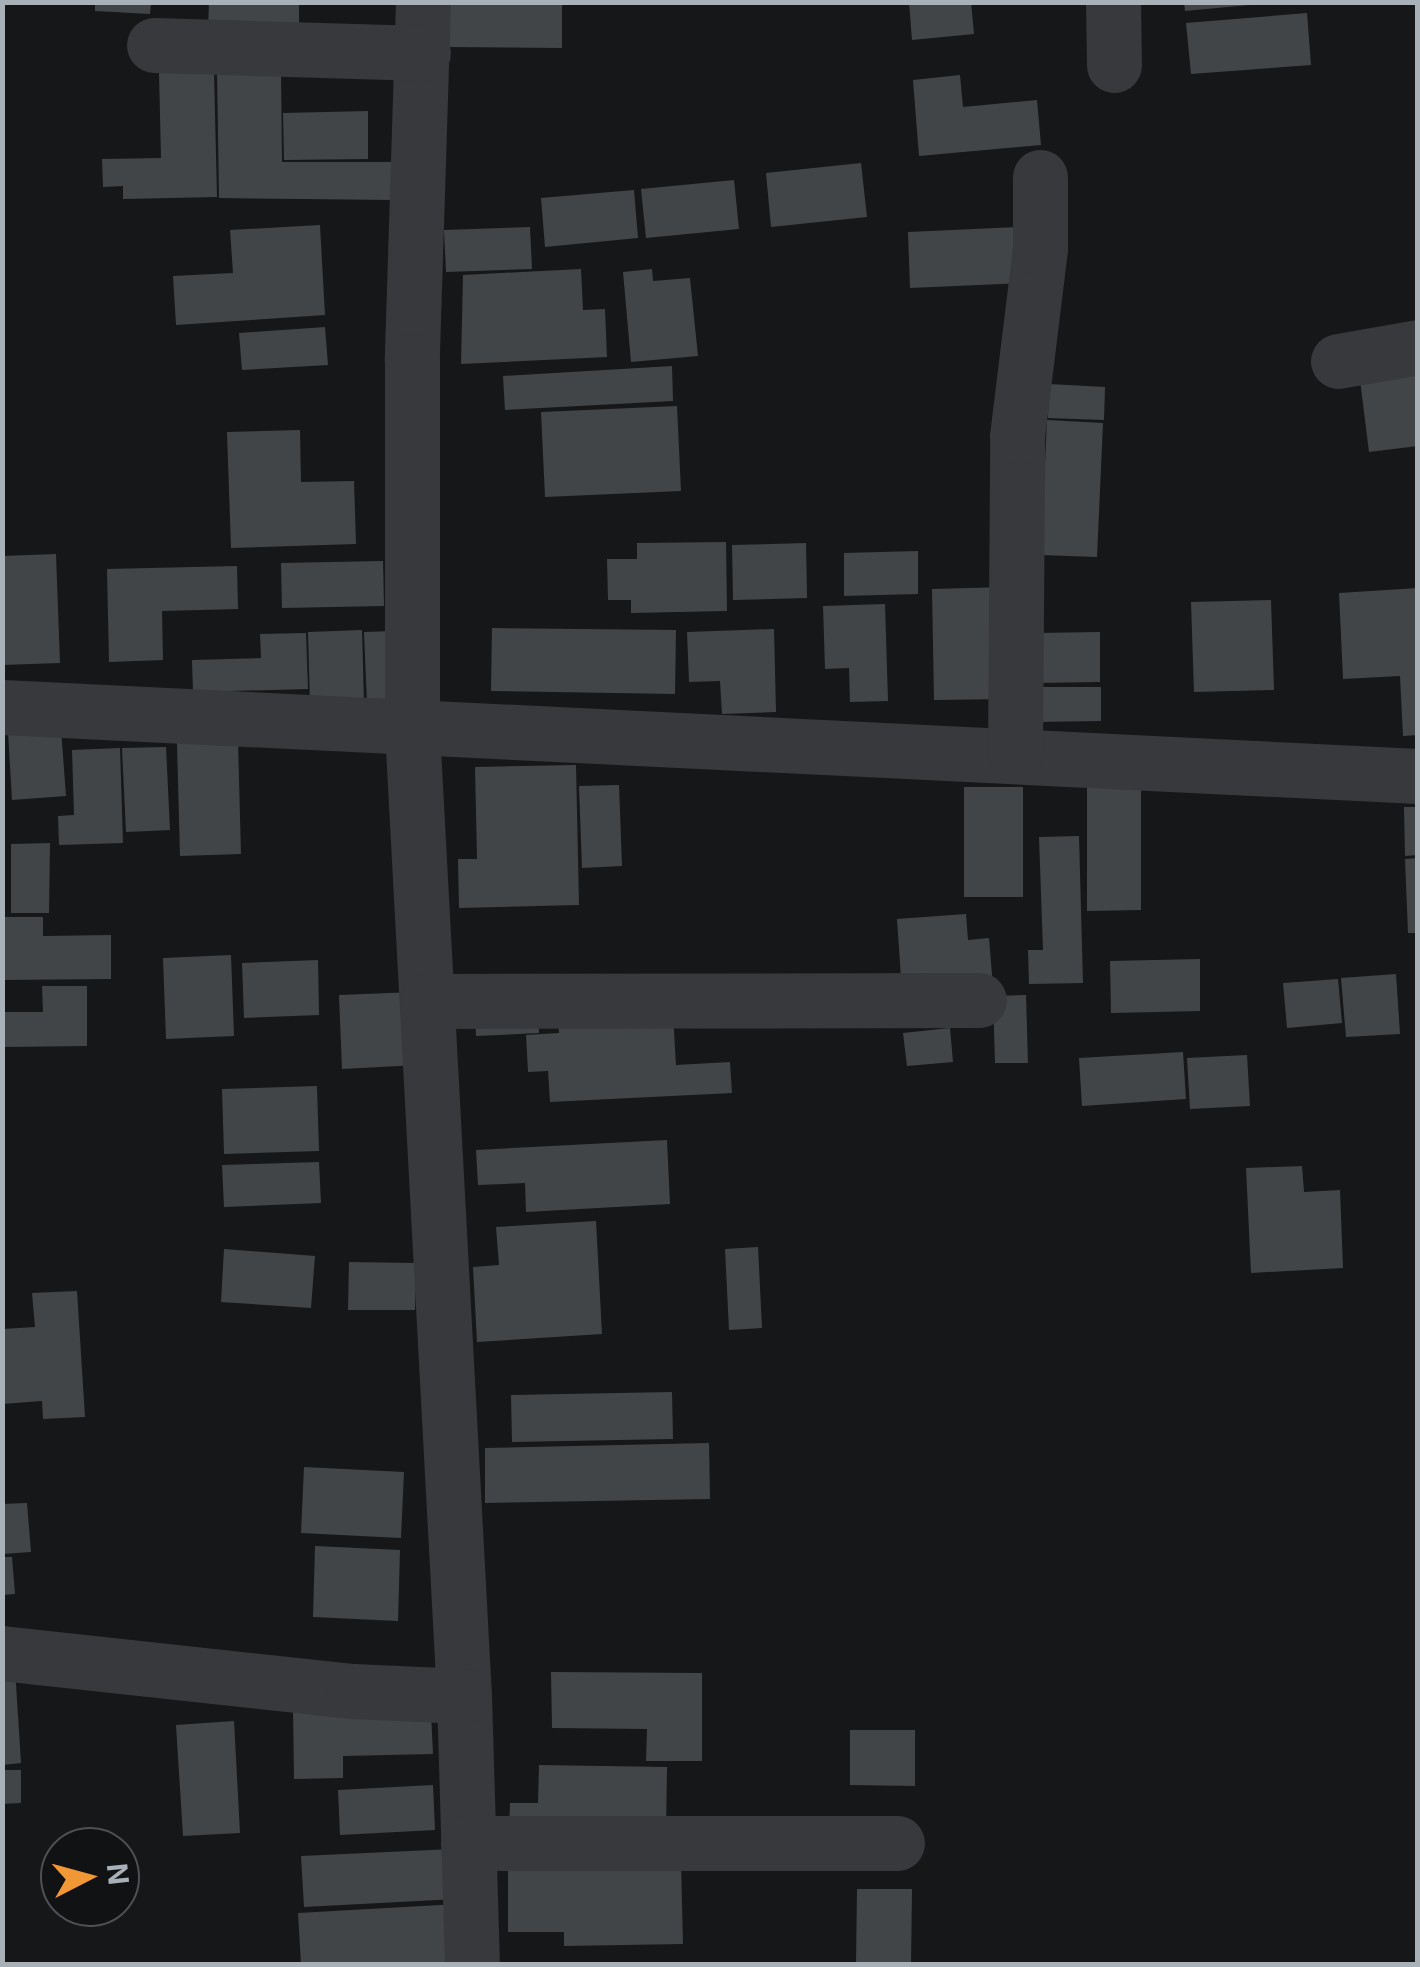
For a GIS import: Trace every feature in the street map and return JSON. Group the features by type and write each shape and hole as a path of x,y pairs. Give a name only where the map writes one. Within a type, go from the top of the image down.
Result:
{"street":[{"path":"1112,2 1114,65"},
{"path":"154,46 423,28 412,362 412,730 464,1696 472,1964"},
{"path":"1015,754 1016,436 1040,248 1040,177"},
{"path":"1338,361 1418,347"},
{"path":"2,708 1418,776"},
{"path":"427,1001 980,1000"},
{"path":"2,1653 354,1691 464,1696"},
{"path":"468,1843 897,1843"}],"building":[{"path":"95,2 151,2 150,14 95,11"},
{"path":"209,2 299,2 299,31 208,29"},
{"path":"445,2 562,2 562,48 445,47"},
{"path":"909,2 971,2 974,34 912,40"},
{"path":"1184,2 1249,2 1249,5 1185,11"},
{"path":"1307,13 1311,65 1191,74 1186,23"},
{"path":"281,71 282,162 395,162 395,200 219,198 217,72"},
{"path":"214,72 217,197 123,199 123,186 103,187 102,159 161,158 159,73"},
{"path":"960,75 963,107 1037,100 1041,145 919,156 913,80"},
{"path":"368,111 368,159 284,160 283,113"},
{"path":"861,163 867,217 771,227 766,173"},
{"path":"734,180 739,229 646,238 641,189"},
{"path":"634,190 638,238 545,247 541,198"},
{"path":"320,225 325,315 176,325 173,276 233,273 230,230"},
{"path":"530,227 532,269 446,272 444,230"},
{"path":"1020,227 1023,283 910,288 908,232"},
{"path":"581,269 583,310 605,309 607,357 461,364 463,275"},
{"path":"652,269 653,281 690,278 698,356 631,362 623,272"},
{"path":"325,327 328,365 242,370 239,333"},
{"path":"1418,365 1418,446 1369,452 1359,372"},
{"path":"672,366 673,401 505,410 503,376"},
{"path":"1049,384 1105,387 1104,420 1048,418"},
{"path":"677,406 681,491 545,497 541,412"},
{"path":"1047,420 1103,423 1097,557 1041,555"},
{"path":"300,430 301,482 354,481 356,544 231,548 227,432"},
{"path":"726,542 727,611 631,613 631,600 608,600 607,559 637,559 637,543"},
{"path":"806,543 807,598 733,600 732,545"},
{"path":"918,551 918,594 844,596 844,553"},
{"path":"56,554 60,663 2,665 2,556"},
{"path":"383,561 384,606 282,608 281,563"},
{"path":"237,566 238,609 162,611 163,660 109,662 107,569"},
{"path":"1007,587 1009,699 934,700 932,589"},
{"path":"1418,588 1418,735 1403,736 1400,676 1343,679 1339,593"},
{"path":"1271,600 1274,690 1194,692 1191,602"},
{"path":"885,604 888,701 850,702 849,668 825,669 823,606"},
{"path":"492,628 676,630 675,694 491,691"},
{"path":"774,629 776,712 722,714 720,681 689,682 687,632"},
{"path":"362,630 364,703 310,704 308,632"},
{"path":"393,631 396,702 367,703 364,632"},
{"path":"1100,632 1100,682 1036,683 1036,633"},
{"path":"306,633 308,689 193,692 192,660 261,658 260,634"},
{"path":"1036,687 1101,687 1101,721 1037,722"},
{"path":"61,729 66,796 12,800 8,732"},
{"path":"238,741 241,854 180,856 177,743"},
{"path":"166,747 170,830 126,832 122,748"},
{"path":"120,748 123,843 59,845 58,816 74,815 72,750"},
{"path":"576,765 579,905 459,908 458,859 477,859 475,767"},
{"path":"1087,784 1141,784 1141,910 1087,911"},
{"path":"619,785 622,866 582,868 579,786"},
{"path":"964,787 1023,787 1023,897 964,897"},
{"path":"1404,807 1418,807 1418,855 1405,856"},
{"path":"1079,836 1083,983 1029,984 1028,950 1043,950 1039,837"},
{"path":"50,843 49,913 11,913 11,844"},
{"path":"1418,858 1418,933 1408,933 1405,859"},
{"path":"966,914 968,940 989,938 993,987 902,993 897,919"},
{"path":"2,917 43,917 43,936 111,935 111,979 2,980"},
{"path":"231,955 234,1036 166,1039 163,958"},
{"path":"1200,959 1200,1011 1111,1013 1110,961"},
{"path":"318,960 319,1015 244,1018 242,963"},
{"path":"1396,974 1400,1034 1346,1037 1341,978"},
{"path":"1338,979 1342,1023 1287,1028 1283,983"},
{"path":"42,986 87,986 87,1046 2,1047 2,1012 43,1012"},
{"path":"415,992 418,1065 342,1069 339,995"},
{"path":"1026,995 1028,1063 995,1063 993,996"},
{"path":"538,1007 539,1033 476,1036 475,1010"},
{"path":"673,1015 676,1065 730,1062 732,1093 550,1102 548,1071 528,1072 526,1035 559,1033 558,1021"},
{"path":"950,1028 953,1062 907,1066 903,1033"},
{"path":"1183,1052 1186,1099 1082,1106 1079,1058"},
{"path":"1247,1055 1250,1106 1190,1109 1187,1058"},
{"path":"317,1086 319,1151 224,1154 222,1089"},
{"path":"667,1140 670,1204 526,1212 525,1183 478,1185 476,1150"},
{"path":"319,1162 321,1203 224,1207 222,1165"},
{"path":"1302,1166 1304,1192 1340,1190 1343,1268 1251,1273 1246,1168"},
{"path":"596,1221 602,1334 477,1342 473,1267 499,1265 496,1227"},
{"path":"758,1247 762,1328 729,1330 725,1249"},
{"path":"224,1249 315,1256 311,1308 221,1302"},
{"path":"349,1262 416,1263 415,1310 348,1310"},
{"path":"77,1291 85,1417 43,1419 42,1401 2,1404 2,1329 35,1327 32,1293"},
{"path":"672,1392 673,1439 512,1442 511,1395"},
{"path":"709,1443 710,1499 485,1503 485,1448"},
{"path":"304,1467 404,1472 401,1538 301,1533"},
{"path":"27,1503 31,1552 2,1554 2,1504"},
{"path":"315,1546 400,1550 398,1621 313,1617"},
{"path":"2,1557 12,1557 15,1594 2,1595"},
{"path":"2,1668 15,1668 21,1763 2,1765"},
{"path":"551,1672 702,1673 702,1761 646,1761 647,1729 552,1728"},
{"path":"293,1709 431,1713 433,1754 343,1756 343,1778 294,1779"},
{"path":"234,1721 240,1833 183,1836 176,1725"},
{"path":"850,1730 915,1730 915,1786 850,1785"},
{"path":"539,1765 667,1767 666,1834 509,1832 510,1803 538,1803"},
{"path":"2,1770 21,1770 21,1803 2,1804"},
{"path":"433,1785 435,1830 340,1835 338,1790"},
{"path":"453,1849 456,1899 304,1907 301,1856"},
{"path":"681,1862 683,1944 564,1946 564,1932 508,1932 508,1865"},
{"path":"857,1889 912,1889 911,1964 856,1964"},
{"path":"458,1904 462,1964 301,1964 298,1913"}]}
